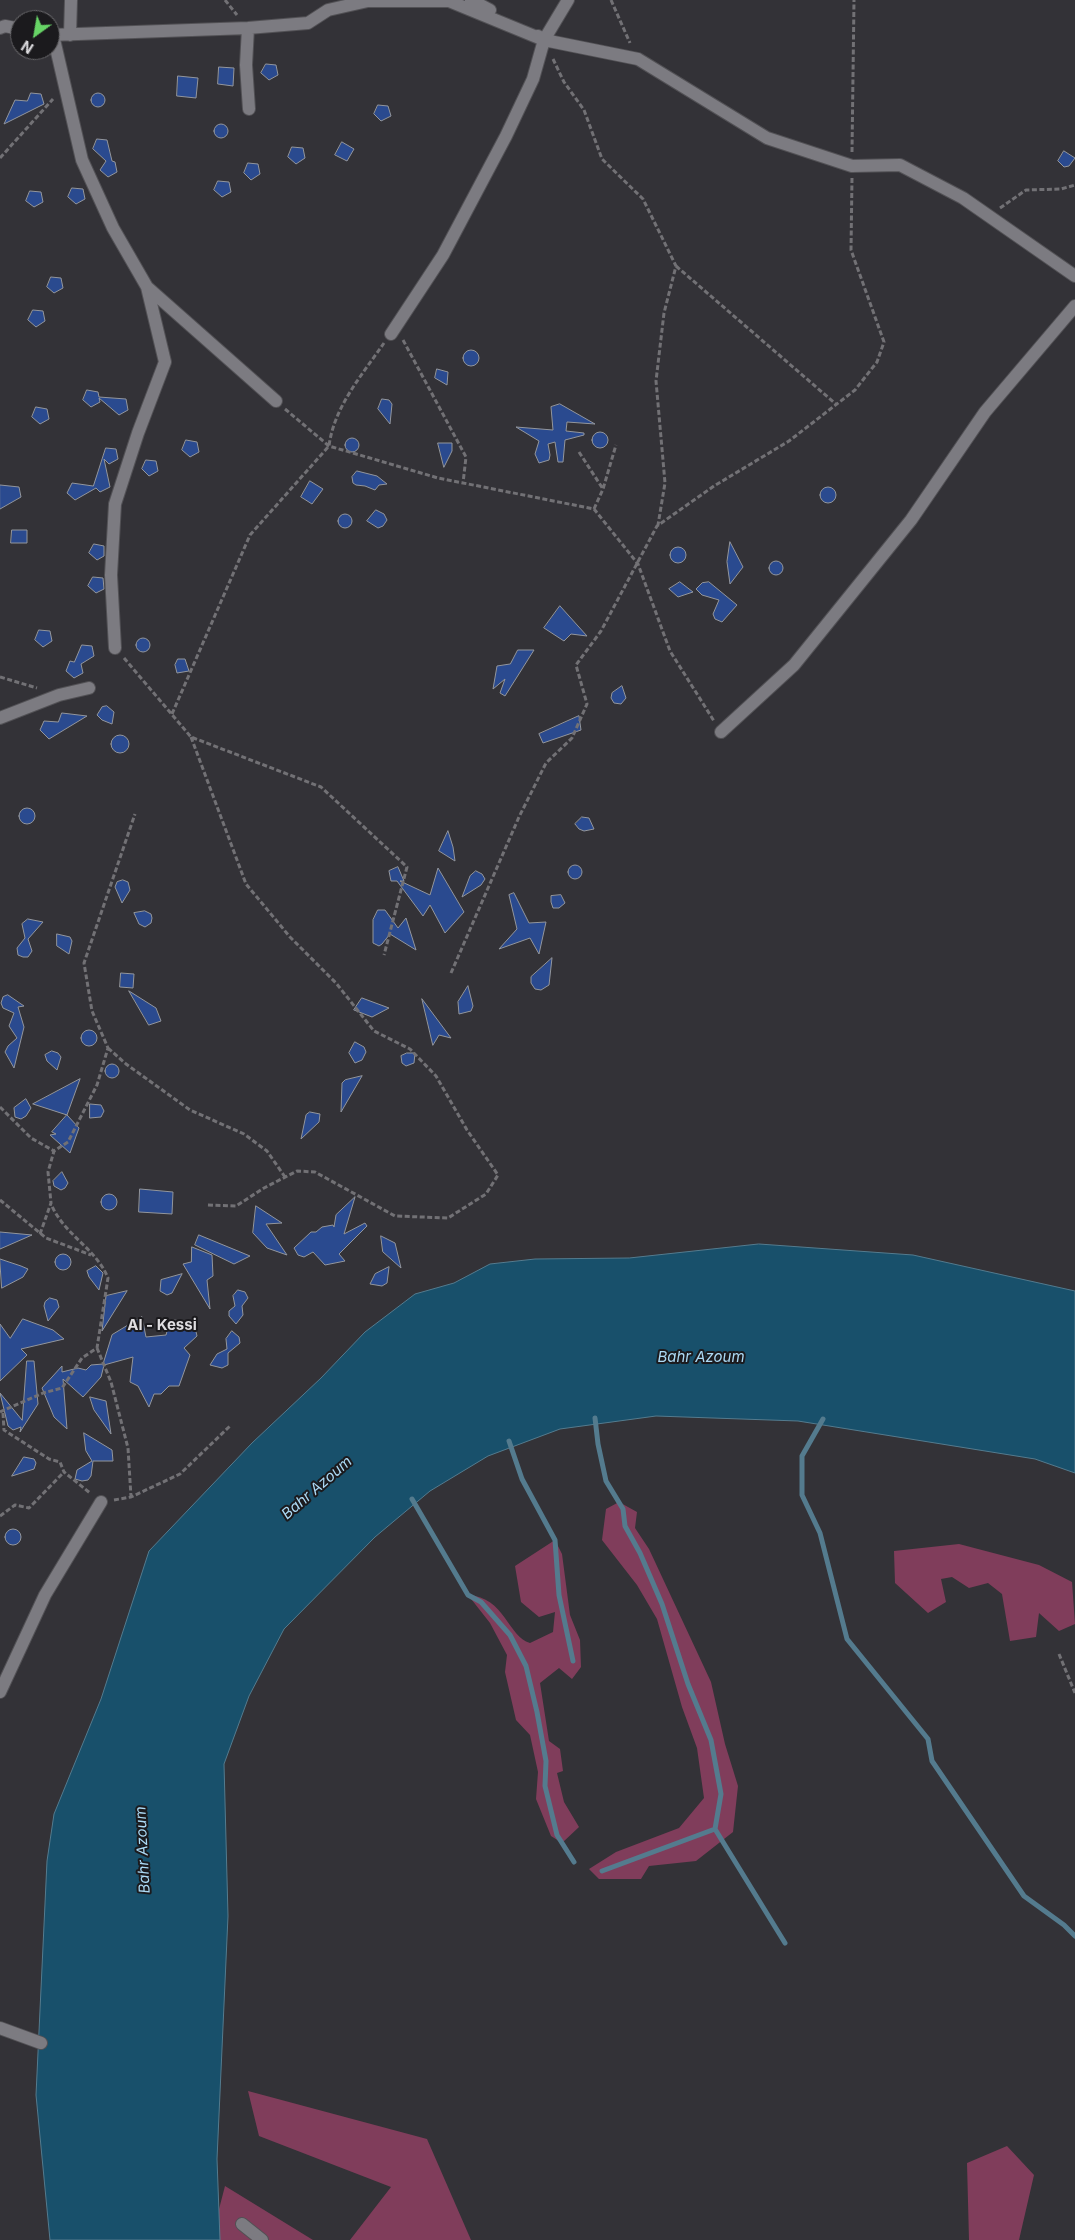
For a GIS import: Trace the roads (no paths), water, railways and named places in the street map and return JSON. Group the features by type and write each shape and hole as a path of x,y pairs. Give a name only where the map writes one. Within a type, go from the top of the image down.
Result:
{"street":[{"path":"70,34 71,0"},
{"path":"472,0 544,40"},
{"path":"391,334 443,255 533,79 544,40 568,0"},
{"path":"60,35 248,28 308,23 328,10 368,1 449,1 544,40 638,59 767,138 852,166 900,165 963,198 1075,276"},
{"path":"248,28 246,65 249,109"},
{"path":"58,60 82,160 113,228 147,288 165,362 138,433 115,504 112,575 116,648"},
{"path":"147,288 276,401"},
{"path":"721,732 794,665 911,520 985,412 1075,306"},
{"path":"0,718 59,695 90,688"},
{"path":"0,1692 24,1645 44,1595 101,1502"},
{"path":"0,2028 41,2043"},
{"path":"242,2224 262,2240"}],"water":[{"name":"Bahr Azoum","path":"759,1244 913,1255 1075,1291 1075,1473 1035,1459 798,1421 656,1416 560,1429 488,1456 430,1491 375,1537 284,1629 249,1696 224,1764 228,1916 217,2159 220,2240 50,2240 36,2095 47,1861 54,1814 101,1699 149,1551 252,1443 321,1378 365,1332 415,1294 454,1283 490,1264 535,1259 629,1258"}],"waterway":[{"path":"595,1418 598,1444 606,1481 623,1509 625,1526 640,1553 662,1604 688,1684 711,1740 721,1794 715,1829 785,1943"},
{"path":"823,1419 802,1456 802,1495 820,1533 847,1639 928,1739 932,1761 1024,1896 1064,1925 1075,1936"},
{"path":"509,1441 522,1479 555,1540 559,1595 573,1661"},
{"path":"412,1499 468,1595 481,1602 510,1635 526,1666 546,1761 545,1786 557,1835 574,1862"},
{"path":"602,1871 715,1829"}],"district":[{"name":"Al - Kessi","path":"162,1325"}]}
